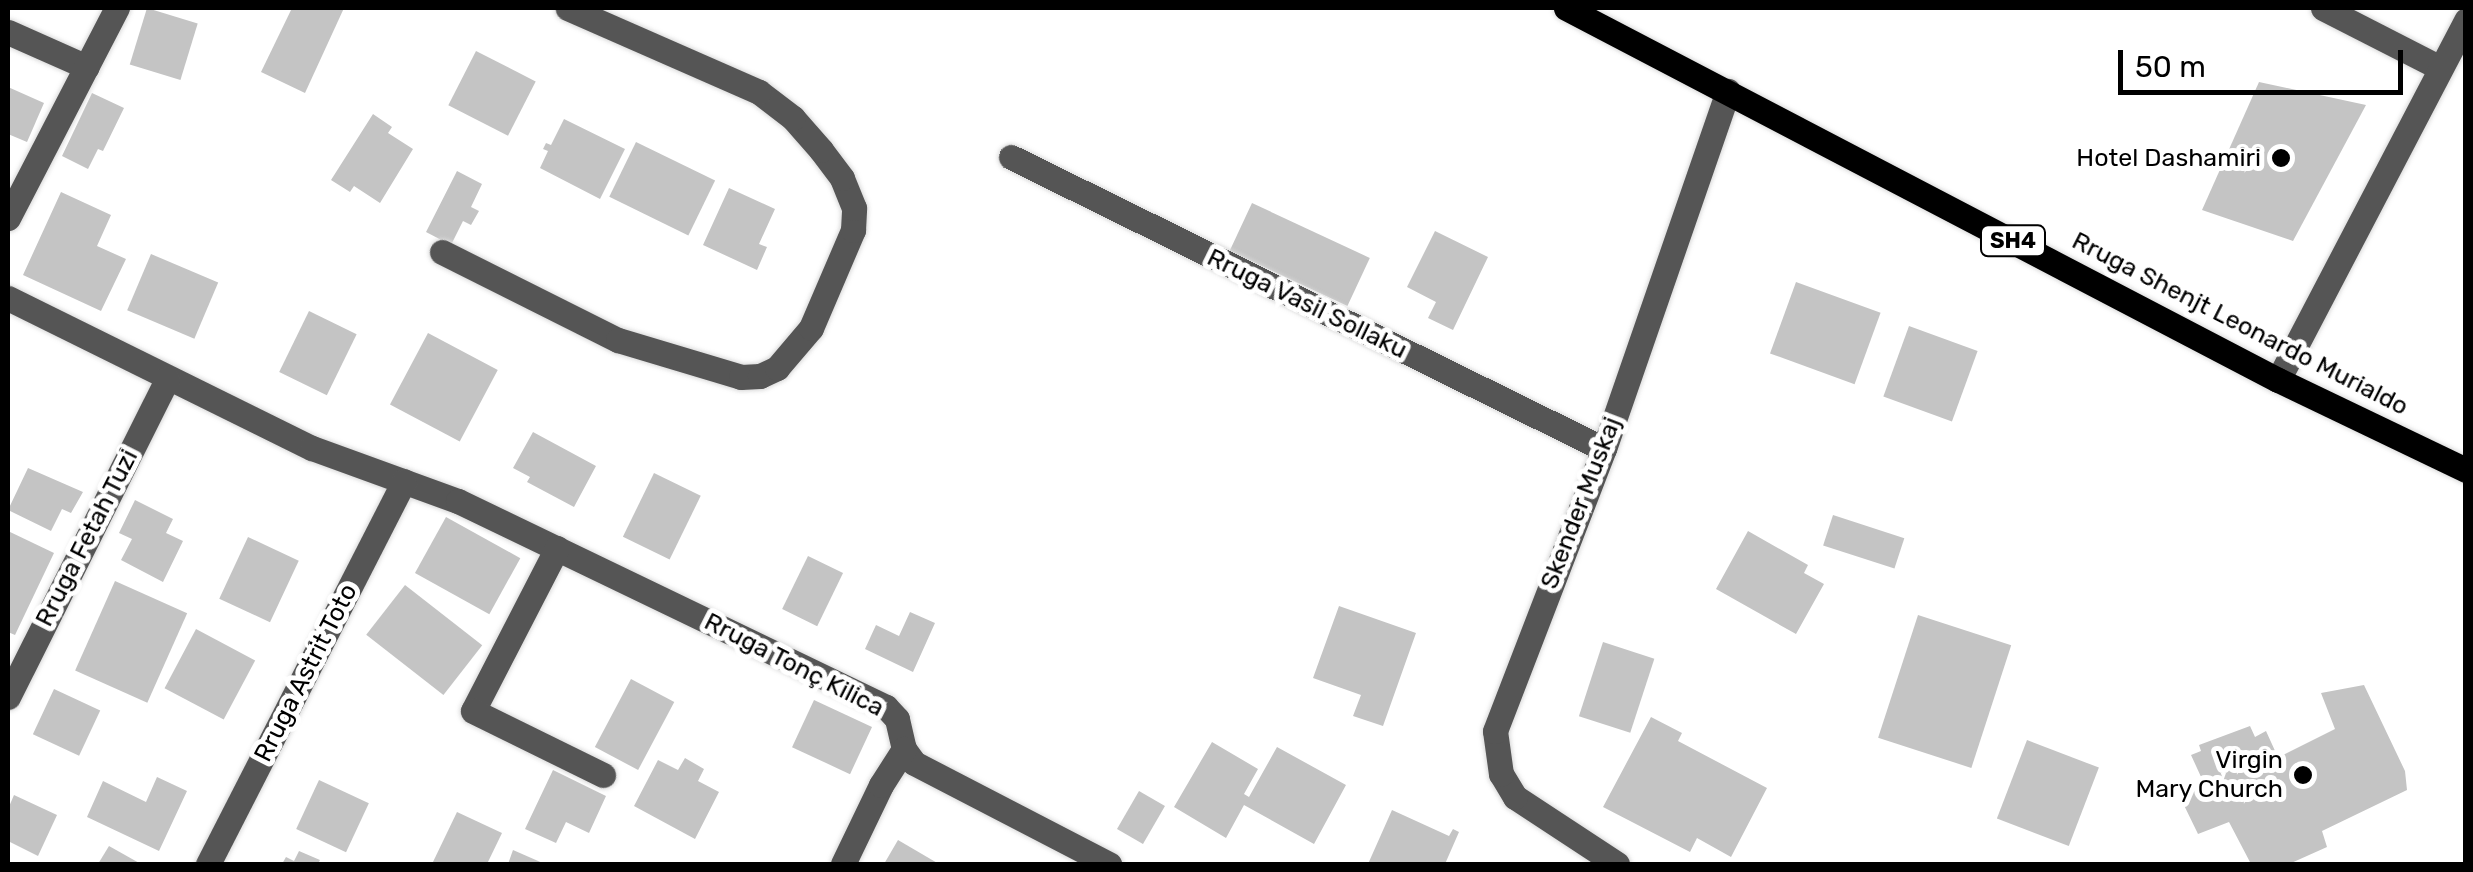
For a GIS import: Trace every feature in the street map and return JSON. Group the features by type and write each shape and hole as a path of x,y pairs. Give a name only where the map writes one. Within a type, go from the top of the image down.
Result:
{"main road":[{"name":"Rruga Shenjt Leonardo Murialdo","path":"1566,8 2278,380 2465,469"}],"street":[{"path":"8,218 117,8"},
{"path":"442,252 618,340 740,377 760,376 777,368 810,328 853,230 854,208 842,178 821,150 793,118 759,92 568,8"},
{"path":"2323,8 2440,68"},
{"path":"2278,380 2466,20"},
{"path":"8,32 87,66"},
{"name":"Skender Muskaj","path":"1617,864 1515,797 1495,753 1495,731 1604,450 1728,91"},
{"name":"Rruga Vasil Sollaku","path":"1011,156 1604,450"},
{"name":"Rruga Tonç Kilica","path":"8,298 312,448 458,501 886,707 897,719 904,748 914,763 1109,864"},
{"name":"Rruga Fetah Tuzi","path":"8,697 167,379"},
{"name":"Rruga Astrit Toto","path":"208,864 404,481"},
{"path":"557,548 474,711 603,774"},
{"path":"843,864 881,785 904,748"}],"building":[{"path":"147,8 198,23 180,80 130,64"},
{"path":"292,8 344,8 305,93 261,72"},
{"path":"476,51 536,81 508,136 448,105"},
{"name":"Hotel Dashamiri","path":"2259,82 2366,105 2293,241 2202,210"},
{"path":"8,87 44,103 27,142 8,134"},
{"path":"92,93 124,108 103,151 98,149 88,169 62,156"},
{"path":"373,114 392,127 388,133 413,149 380,203 354,186 350,192 331,180"},
{"path":"564,119 625,149 600,199 540,168 548,151 543,149 546,143 551,145"},
{"path":"636,142 715,181 688,235 609,197"},
{"path":"457,171 482,184 471,207 479,211 471,225 463,221 451,245 426,232"},
{"path":"729,188 775,209 759,244 767,247 757,270 703,245"},
{"path":"61,192 111,215 97,246 126,259 101,311 23,275"},
{"path":"1252,203 1370,258 1347,306 1230,251"},
{"path":"1435,231 1488,257 1453,330 1428,318 1436,302 1407,287"},
{"path":"151,254 218,283 194,339 127,310"},
{"path":"1796,282 1881,313 1855,384 1770,353"},
{"path":"309,311 357,334 327,395 279,372"},
{"path":"1909,326 1978,351 1952,421 1883,396"},
{"path":"428,333 498,370 460,442 390,405"},
{"path":"533,432 596,466 574,507 527,482 530,477 513,468"},
{"path":"28,468 83,492 71,513 62,509 51,531 8,510"},
{"path":"654,473 701,496 670,560 623,537"},
{"path":"135,500 173,519 166,533 183,541 163,582 121,560 132,539 119,533"},
{"path":"1833,515 1904,538 1894,569 1823,545"},
{"path":"446,517 520,558 489,614 415,573"},
{"path":"8,531 54,553 15,635 8,632"},
{"path":"1748,531 1808,565 1804,573 1824,584 1796,634 1716,589"},
{"path":"248,537 299,561 270,622 219,599"},
{"path":"808,556 843,573 817,626 782,609"},
{"path":"115,581 187,613 147,703 75,671"},
{"path":"405,585 482,645 443,695 366,635"},
{"path":"1339,606 1416,633 1383,726 1353,716 1361,695 1313,678"},
{"path":"910,612 935,623 913,672 865,649 876,625 899,636"},
{"path":"1918,615 2011,645 1971,768 1878,738"},
{"path":"196,629 255,660 224,720 165,688"},
{"path":"1603,642 1654,659 1630,733 1579,716"},
{"path":"631,679 674,702 638,770 595,747"},
{"name":"Virgin Mary Church","path":"2364,685 2405,771 2407,790 2322,831 2327,847 2289,864 2251,864 2229,822 2198,834 2180,797 2196,790 2193,786 2202,779 2191,755 2201,751 2199,745 2250,726 2255,737 2266,731 2276,753 2270,755 2273,760 2335,729 2321,693"},
{"path":"54,689 100,711 79,756 33,734"},
{"path":"814,700 872,727 850,774 792,747"},
{"path":"1651,717 1682,733 1678,741 1767,788 1731,857 1697,838 1690,852 1603,807"},
{"path":"2027,740 2099,768 2069,846 1997,818"},
{"path":"1212,742 1258,769 1244,794 1249,797 1277,747 1346,785 1314,844 1244,805 1226,838 1174,807"},
{"path":"685,758 704,769 698,781 719,792 695,839 634,806 658,760 678,770"},
{"path":"553,770 606,796 589,833 566,822 556,843 525,829"},
{"path":"157,777 187,791 159,851 87,817 103,781 146,802"},
{"path":"319,780 369,803 346,852 296,829"},
{"path":"1139,791 1165,806 1143,844 1117,829"},
{"path":"14,795 57,815 38,856 8,841 8,809"},
{"path":"1392,810 1449,836 1453,829 1459,832 1445,864 1368,864"},
{"path":"457,812 502,833 487,864 432,864"},
{"path":"898,840 939,864 884,864"},
{"path":"109,846 141,864 98,864"},
{"path":"513,850 545,864 508,864"},
{"path":"299,851 320,860 318,864 282,864 286,857 294,861"}],"place":[{"name":"Hotel Dashamiri","path":"2281,158"},
{"name":"Virgin Mary Church","path":"2303,775"}]}
